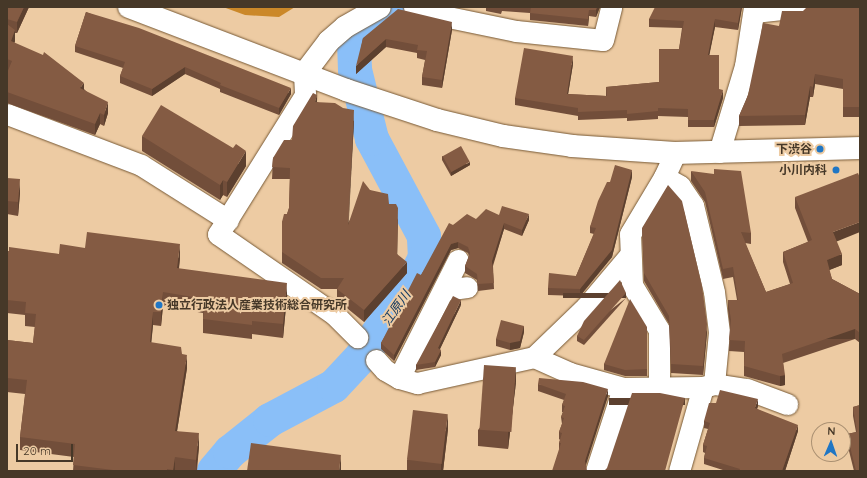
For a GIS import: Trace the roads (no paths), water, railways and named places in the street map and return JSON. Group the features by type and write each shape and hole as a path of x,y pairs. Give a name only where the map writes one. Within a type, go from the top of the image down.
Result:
{"street":[{"path":"129,7 346,90 437,120 503,136 572,146 675,153 860,148"},
{"path":"357,338 334,314 218,234 305,95 304,74 329,41 345,27 380,7"},
{"path":"414,7 452,12 516,31 603,40 611,7"},
{"path":"719,152 745,66 754,10 800,7"},
{"path":"7,114 141,165 228,220"},
{"path":"659,386 659,330 632,285 630,234 664,178 675,153"},
{"path":"664,178 680,186 693,205 714,292 719,332 709,386 679,471"},
{"path":"376,360 385,370 399,378 417,384 534,357 586,307 630,255"},
{"path":"399,378 458,260"},
{"path":"444,290 467,287"},
{"path":"534,357 570,373 622,388 709,386 747,389 787,404"},
{"path":"596,471 622,388"}],"waterway":[{"name":"江原川","path":"214,471 230,452 270,420 334,386 362,356 410,287 425,258 424,236 372,139 355,70 354,46 366,32 397,14 399,9"}],"place":[{"name":"下渋谷","path":"820,149"},
{"name":"小川内科","path":"836,170"},
{"name":"独立行政法人産業技術総合研究所","path":"159,305"}]}
